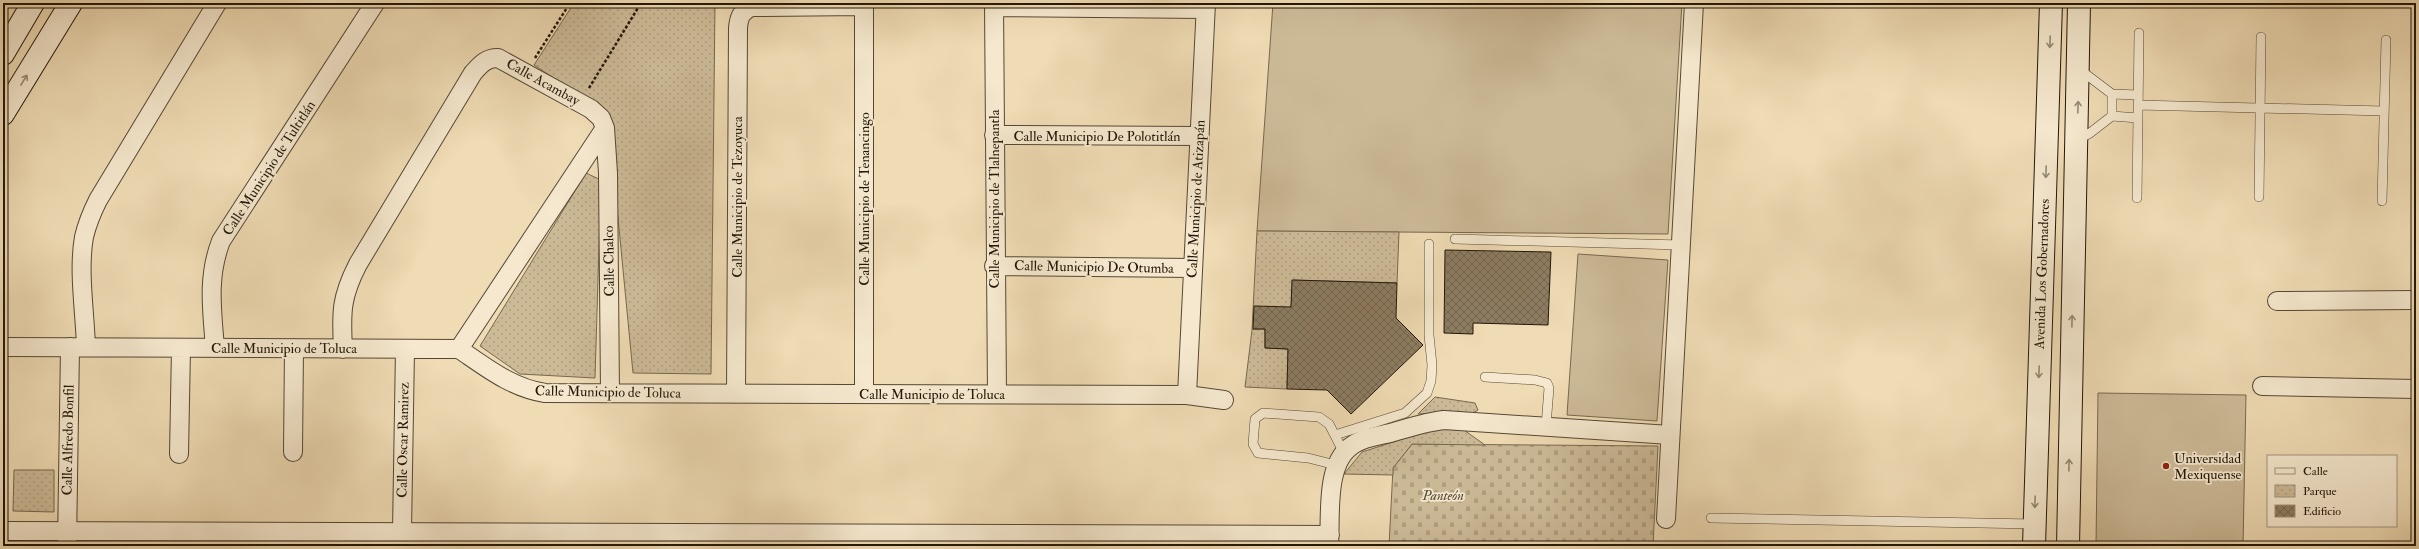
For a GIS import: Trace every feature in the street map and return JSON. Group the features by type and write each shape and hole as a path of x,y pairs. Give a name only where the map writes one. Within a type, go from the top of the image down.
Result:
{"street":[{"path":"3,54 33,3"},
{"path":"3,114 71,3"},
{"path":"78,347 84,238 89,218 98,200 217,3"},
{"name":"Calle Municipio de Tultitlán","path":"215,348 210,295 212,273 221,241 375,3"},
{"path":"1666,518 1694,3"},
{"name":"Avenida Los Gobernadores","path":"2034,546 2050,3"},
{"path":"2068,546 2079,69 2079,3"},
{"name":"Calle Municipio de Tezoyuca","path":"736,394 738,28 743,10 751,7 864,5"},
{"name":"Calle Municipio de Tenancingo","path":"864,5 864,394"},
{"path":"994,5 1205,6"},
{"name":"Calle Municipio de Tlalnepantla","path":"994,5 994,266 997,394"},
{"name":"Calle Municipio de Atizapán","path":"1187,396 1205,6"},
{"name":"Calle Acambay","path":"343,349 341,317 343,301 348,284 473,73 482,62 490,58 498,58 526,72 580,103 601,118 605,128"},
{"path":"459,349 605,128"},
{"name":"Calle Chalco","path":"605,128 608,173 610,393"},
{"name":"Calle Municipio De Polotitlán","path":"994,136 1199,136"},
{"name":"Calle Municipio De Otumba","path":"994,266 1193,268"},
{"path":"2277,301 2416,300"},
{"name":"Calle Municipio de Toluca","path":"3,347 459,349 508,382 526,390 545,393 997,394 1187,396 1224,400"},
{"name":"Calle Alfredo Bonfil","path":"67,539 78,347"},
{"path":"179,454 181,348"},
{"path":"293,452 294,348"},
{"name":"Calle Oscar Ramirez","path":"402,532 404,349"},
{"path":"2040,351 2072,351"},
{"path":"2262,386 2416,389"},
{"path":"3,532 67,539 183,540 315,539 402,532 432,539 1329,540 1332,475 1340,459 1362,440 1433,421 1546,426 1670,435"}],"lane":[{"path":"2136,198 2139,33"},
{"path":"2259,197 2261,37"},
{"path":"2382,201 2386,40"},
{"path":"2079,69 2112,94 2138,100 2260,108 2384,111"},
{"path":"2112,94 2112,116"},
{"path":"2077,140 2090,133 2112,116 2138,118"},
{"path":"1455,239 1681,244"},
{"path":"1335,435 1405,413 1427,392 1431,381 1432,365 1429,335 1429,244"},
{"path":"1485,377 1535,380 1547,383 1549,388 1546,426"},
{"path":"1263,413 1319,417 1329,424 1335,435 1340,459 1263,455 1258,453 1253,444 1255,419 1258,415 1263,413"},
{"path":"1710,518 2034,524"}],"path":[{"path":"526,72 570,3"},
{"path":"580,103 641,3"}],"green space":[{"path":"574,3 715,3 711,374 633,373 611,145 590,102 534,65"},
{"path":"1273,3 1682,3 1668,234 1257,231"},
{"path":"586,173 601,180 595,378 520,374 480,346"},
{"path":"1257,231 1399,232 1397,283 1293,280 1291,307 1253,329 1265,329 1265,348 1288,349 1287,389 1245,387 1252,330"},
{"path":"1578,254 1668,260 1657,421 1567,415"},
{"name":"Universidad Mexiquense","path":"2098,393 2246,395 2243,546 2096,546"},
{"path":"1435,397 1475,403 1478,410 1473,413 1418,414"},
{"path":"1437,428 1464,430 1485,445 1412,444 1393,468 1393,475 1344,474 1362,452"},
{"name":"Panteón","path":"1412,444 1658,446 1653,546 1389,546 1393,468"},
{"path":"14,470 54,470 54,512 13,511"}],"building":[{"path":"1445,250 1551,252 1548,325 1473,323 1473,334 1444,333"},
{"path":"1292,280 1397,283 1396,318 1423,345 1351,414 1327,390 1287,389 1288,349 1265,348 1265,329 1253,329 1254,306 1291,307"}],"place":[{"name":"Universidad Mexiquense","path":"2166,466"}]}
